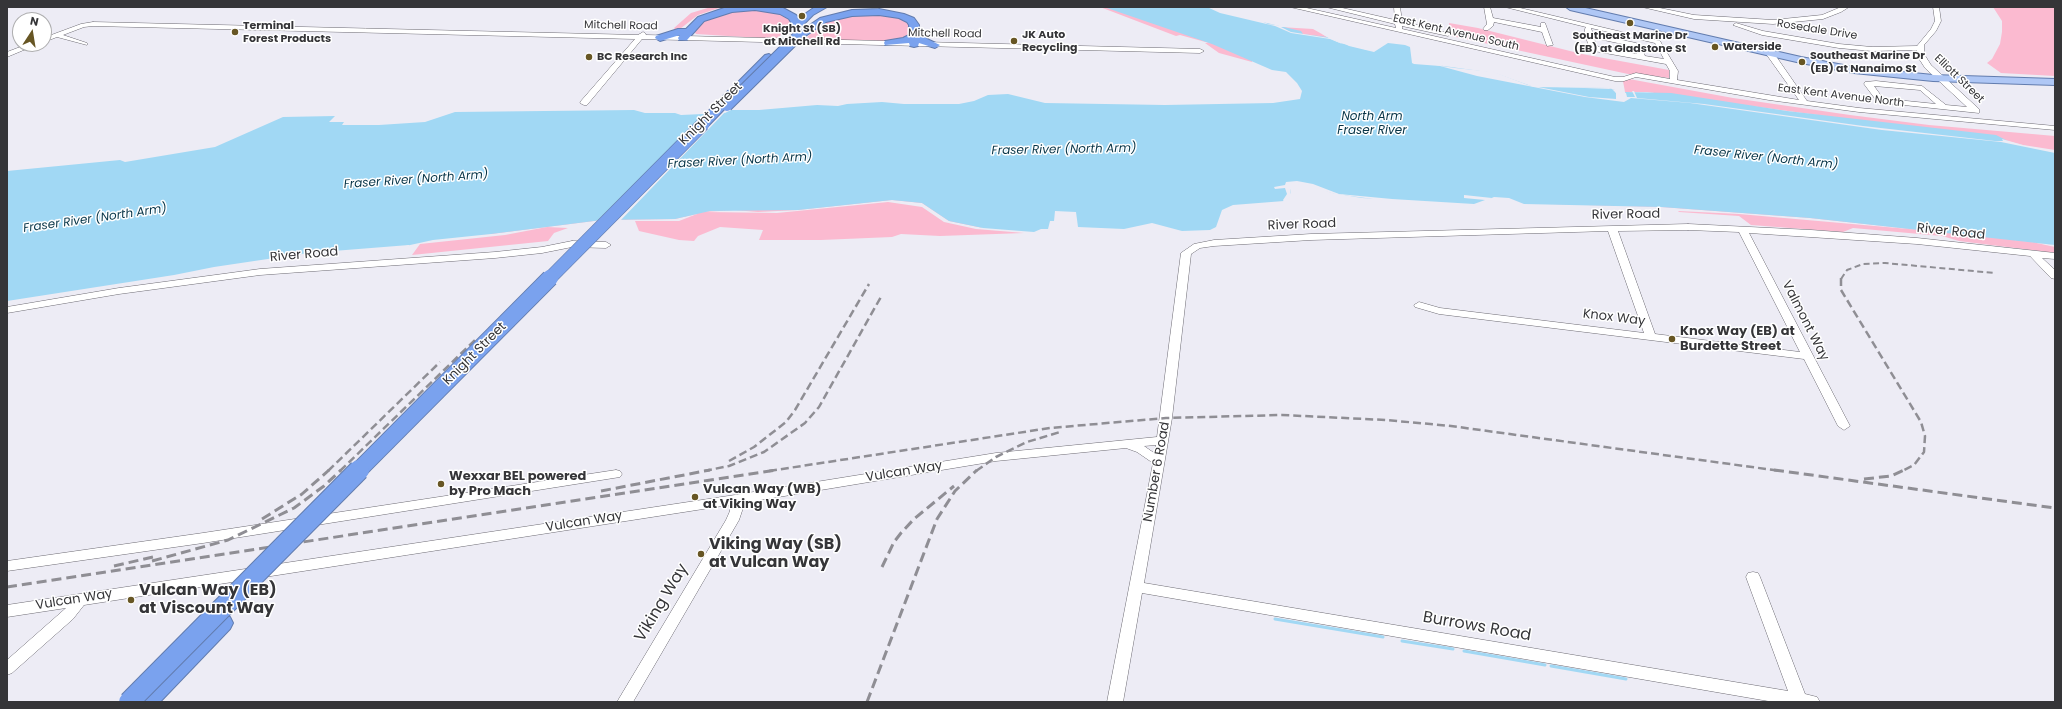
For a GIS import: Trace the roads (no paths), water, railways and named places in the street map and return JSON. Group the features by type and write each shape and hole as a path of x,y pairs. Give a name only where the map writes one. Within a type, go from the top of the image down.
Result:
{"highway":[{"path":"682,35 692,21 701,15 733,7"},
{"path":"682,35 697,21 705,16 720,11 743,7 770,8 783,11 793,17 800,30 823,20 852,13 879,12 902,16 911,20 914,25 916,39"},
{"name":"Knight Street","path":"146,702 822,7"},
{"name":"Knight Street","path":"128,702 769,57 800,30 830,7"},
{"path":"870,7 903,14 913,18 921,27 916,39"},
{"path":"660,38 682,35 699,39"},
{"path":"888,43 916,39 936,45"}],"main road":[{"path":"1570,7 1782,54 1869,68 1939,76 2055,81"}],"street":[{"name":"East Kent Avenue South","path":"1293,7 1398,26 1615,79 1626,78"},
{"path":"1329,7 1398,26 1448,34"},
{"path":"1397,7 1398,26"},
{"path":"1486,7 1491,25 1486,29"},
{"path":"1508,7 1658,42 1674,72 1674,82"},
{"path":"1645,7 1694,17 1773,22 1823,17 1839,12 1846,7"},
{"name":"Elliott Street","path":"1936,7 1938,21 1934,30 1920,50 1922,59 1988,123"},
{"path":"1541,17 1549,45"},
{"path":"1603,28 1615,17"},
{"path":"1489,19 1544,30"},
{"name":"Rosedale Drive","path":"1729,20 1733,24 1762,33 1832,46 1872,49 1903,48 1920,50"},
{"name":"Mitchell Road","path":"52,37 83,25 96,24 643,35 660,38"},
{"path":"1642,58 1637,46 1634,44 1588,32 1593,46 1596,48 1642,58 1669,62"},
{"path":"56,35 85,44"},
{"path":"584,103 643,35"},
{"path":"699,39 888,43"},
{"name":"Mitchell Road","path":"936,45 1200,51"},
{"path":"1768,51 1805,103"},
{"name":"East Kent Avenue North","path":"1626,78 1636,75 1805,103 1988,123 2055,128"},
{"path":"1944,107 1922,88 1876,83 1868,84 1882,100 1944,107 1974,110"},
{"path":"1612,228 1651,337"},
{"name":"River Road","path":"1197,246 1214,243 1311,237 1612,228 1742,229 1902,240 2055,256"},
{"name":"Valmont Way","path":"1742,229 1844,426"},
{"name":"River Road","path":"7,310 119,291 260,272 495,255 542,250 572,244 606,245"},
{"name":"Number 6 Road","path":"1115,702 1159,462 1186,253 1197,246"},
{"path":"2033,254 2055,276"},
{"name":"Knox Way","path":"1419,305 1439,311 1807,356"},
{"name":"Vulcan Way","path":"7,611 735,500 996,457 1162,440"},
{"path":"1126,443 1141,449 1159,462"},
{"path":"7,566 203,538 616,474"},
{"name":"Viking Way","path":"625,702 732,520 736,511 735,500"},
{"path":"1753,577 1806,701"},
{"name":"Burrows Road","path":"1136,587 1806,701"},
{"path":"7,669 68,615 80,600"}],"water":[{"name":"North Arm Fraser River","path":"1104,7 1208,7 1224,13 1301,31 1303,34 1327,37 1340,43 1368,50 1375,49 1388,42 1407,44 1413,46 1414,62 1495,73 1534,87 1609,88 1615,90 1618,100 1623,101 1626,100 1625,92 1671,93 1787,111 1996,135 2010,142 2055,151 2055,245 1810,218 1661,207 1524,204 1509,198 1494,197 1475,205 1362,198 1332,193 1306,184 1289,184 1291,193 1284,201 1233,205 1222,210 1216,227 1210,230 1182,231 1152,223 1124,229 1078,227 1076,212 1055,211 1054,221 1050,221 1048,229 1041,229 1034,232 983,228 949,221 922,203 892,200 798,210 710,211 675,219 602,220 433,240 401,247 301,258 7,304 7,171 120,160 125,162 215,147 283,117 335,116 329,122 344,122 342,125 379,125 425,122 455,112 634,110 645,113 675,113 681,115 725,113 731,110 759,110 817,105 838,106 882,102 904,104 959,104 974,101 988,95 1008,94 1045,103 1165,105 1273,103 1300,99 1302,91 1297,83 1286,72 1272,70 1212,44"}],"waterway":[{"path":"1275,619 1383,637"},
{"path":"1402,641 1453,649"},
{"path":"1464,651 1545,665"},
{"path":"1551,666 1626,679"}],"railway":[{"path":"1841,279 1847,270 1863,264 1885,263 1995,273"},
{"path":"1841,279 1841,290 1921,422 1925,436 1924,452 1914,465 1904,470"},
{"path":"729,461 754,447 786,422 795,410 869,284"},
{"path":"704,471 729,466 764,452 805,423 819,407 882,295"},
{"path":"340,471 477,338"},
{"path":"328,471 440,362"},
{"path":"769,471 1050,428 1166,418 1282,415 1386,420 1451,426 1781,471"},
{"path":"976,471 996,457 1027,442 1060,432"},
{"path":"262,519 302,494 329,470"},
{"path":"152,561 228,540 294,508 324,486 341,470"},
{"path":"601,491 710,470"},
{"path":"7,587 776,470"},
{"path":"867,702 937,519 955,491 977,470"},
{"path":"1774,470 2055,508"},
{"path":"1864,479 1891,476 1904,470"},
{"path":"882,567 894,542 901,533 914,519 954,486"},
{"path":"114,566 157,556"}],"place":[{"name":"Knight St (SB) at Mitchell Rd","path":"802,16"},
{"name":"Southeast Marine Dr (EB) at Gladstone St","path":"1630,23"},
{"name":"Terminal Forest Products","path":"235,32"},
{"name":"JK Auto Recycling","path":"1014,41"},
{"name":"Waterside","path":"1715,47"},
{"name":"BC Research Inc","path":"589,57"},
{"name":"Southeast Marine Dr (EB) at Nanaimo St","path":"1802,62"},
{"name":"Knox Way (EB) at Burdette Street","path":"1672,339"},
{"name":"Wexxar BEL powered by Pro Mach","path":"441,484"},
{"name":"Vulcan Way (WB) at Viking Way","path":"695,497"},
{"name":"Viking Way (SB) at Vulcan Way","path":"701,554"},
{"name":"Vulcan Way (EB) at Viscount Way","path":"131,600"}],"water label":[{"name":"Fraser River (North Arm)","path":"1064,150"},
{"name":"Fraser River (North Arm)","path":"1766,158"},
{"name":"Fraser River (North Arm)","path":"740,161"},
{"name":"Fraser River (North Arm)","path":"416,180"},
{"name":"Fraser River (North Arm)","path":"95,219"}]}
